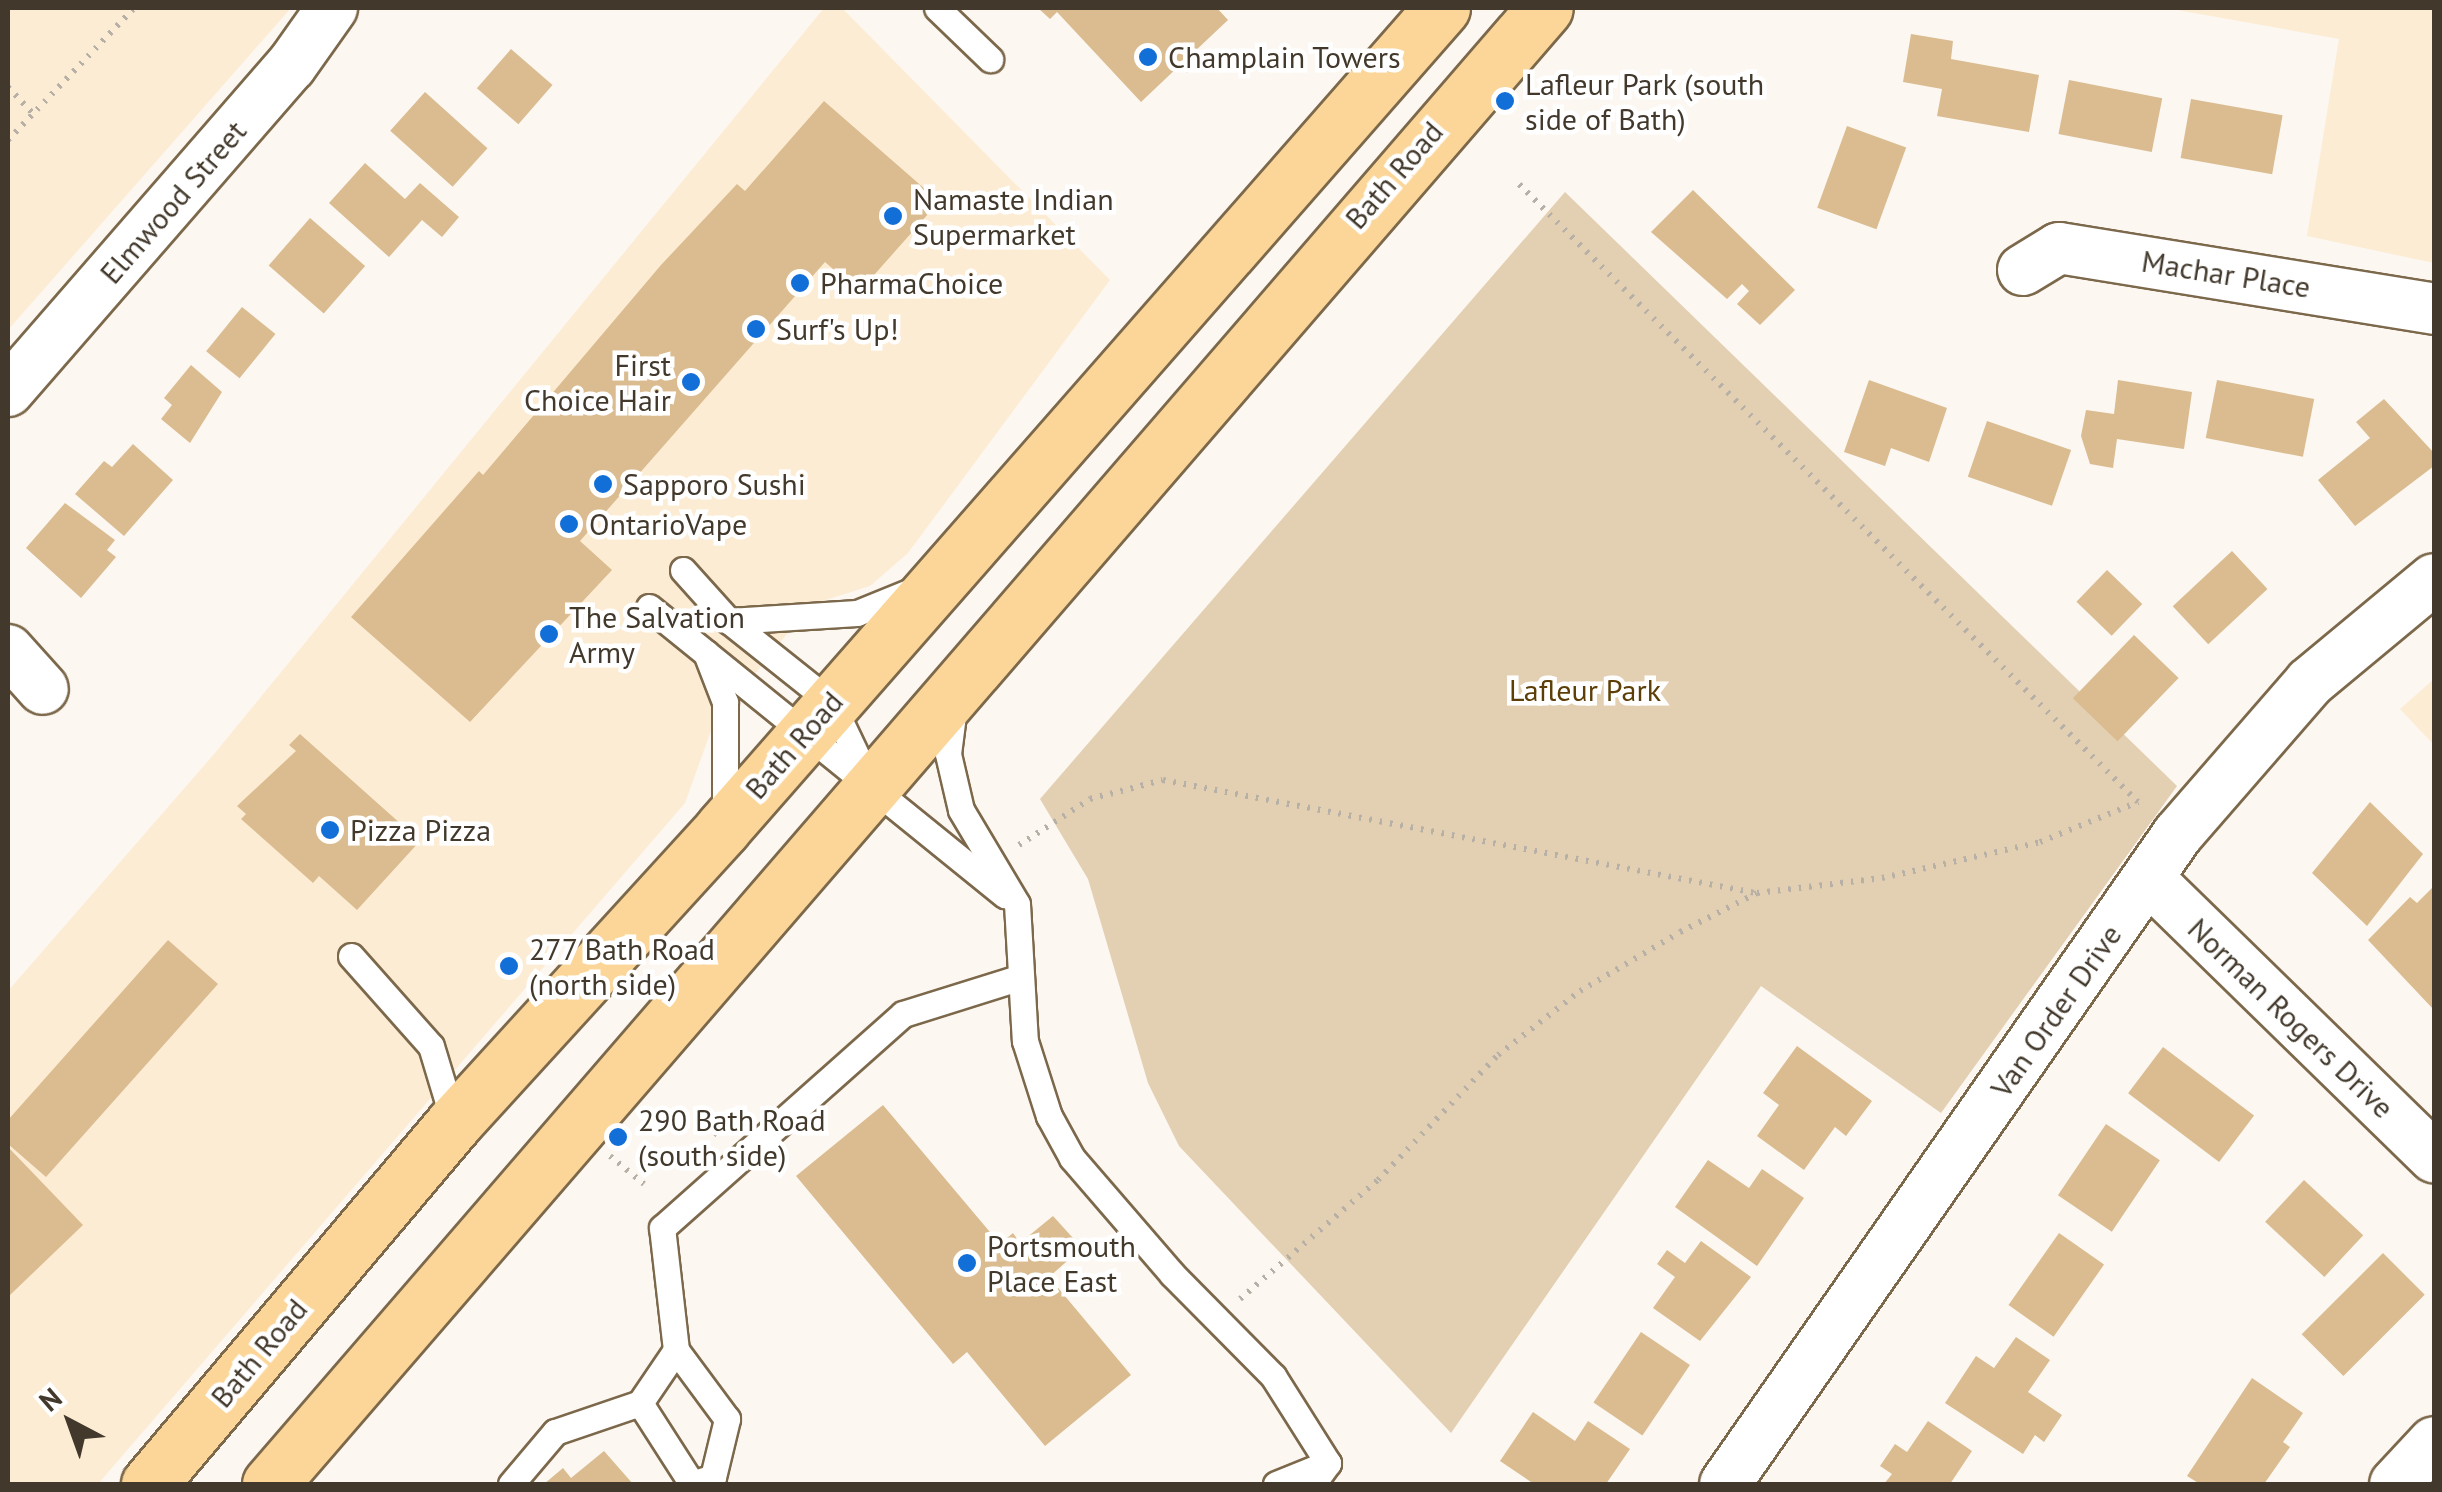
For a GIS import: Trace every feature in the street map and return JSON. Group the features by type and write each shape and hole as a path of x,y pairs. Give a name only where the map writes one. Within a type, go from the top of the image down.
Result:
{"main road":[{"name":"Bath Road","path":"148,1484 454,1123 722,829 1442,8"},
{"name":"Bath Road","path":"270,1484 1544,8"}],"street":[{"name":"Elmwood Street","path":"8,391 290,66 332,8"},
{"name":"Machar Place","path":"2023,270 2059,248 2434,309"},
{"name":"Van Order Drive","path":"1725,1484 2178,834 2310,682 2434,579"},
{"path":"8,650 43,689"},
{"name":"Norman Rogers Drive","path":"2148,878 2434,1157"},
{"path":"2395,1484 2434,1442"}],"lane":[{"path":"937,8 990,59"},
{"path":"683,570 818,718 870,785 1017,904"},
{"path":"729,622 856,613 938,580"},
{"path":"649,608 704,649 818,718 870,785"},
{"path":"704,649 725,702 730,780 722,829"},
{"path":"957,684 948,754 961,810 1017,904 1018,978 1026,1041 1049,1116 1072,1158 1272,1376 1328,1463"},
{"path":"351,956 431,1046 454,1123"},
{"path":"640,1402 692,1484 713,1477 727,1420 676,1350 662,1228 903,1014 1018,978"},
{"path":"512,1484 554,1432 640,1402 676,1350"},
{"path":"1276,1484 1328,1463"},
{"path":"1313,1484 1328,1463"}],"path":[{"path":"8,140 134,8"},
{"path":"8,87 33,114"},
{"path":"993,862 1090,799 1163,780 1757,893 1882,878 2040,842 2138,802 1518,183"},
{"path":"1217,1319 1378,1180 1498,1055 1566,1001 1757,893"}],"shaded area":[{"path":"8,8 291,8 8,330"},
{"path":"824,8 842,8 1110,280 908,553 870,586 810,605 712,728 685,803 98,1484 8,1484 8,991 215,753"},
{"path":"2166,8 2434,8 2434,263 2307,236 2339,39"},
{"path":"2434,679 2434,745 2400,709"}],"green space":[{"name":"Lafleur Park","path":"1565,192 2177,786 1941,1113 1761,986 1451,1433 1179,1146 1148,1083 1088,879 1040,799"}],"building":[{"name":"Champlain Towers","path":"1038,8 1217,8 1228,20 1193,53 1200,61 1187,73 1180,65 1141,102 1057,12 1050,19"},
{"path":"1911,34 1953,41 1951,59 2039,75 2029,132 1937,116 1942,89 1903,82"},
{"path":"511,49 553,85 518,124 477,88"},
{"path":"2069,80 2162,98 2152,152 2059,134"},
{"path":"425,92 487,148 453,187 390,131"},
{"path":"2191,99 2283,115 2272,174 2181,158"},
{"path":"824,101 933,196 923,207 929,213 859,292 825,262 580,541 612,570 470,722 351,617 479,471 483,475 661,265 737,184 745,191"},
{"path":"1847,126 1906,148 1876,229 1817,208"},
{"path":"365,163 405,199 420,183 459,217 442,237 422,220 389,257 329,203"},
{"path":"1693,190 1795,290 1760,325 1737,304 1749,291 1742,284 1727,299 1651,232"},
{"path":"310,218 365,266 324,313 269,266"},
{"path":"242,307 275,334 240,378 206,351"},
{"path":"191,365 222,392 190,443 161,419 172,405 164,398"},
{"path":"1869,380 1947,408 1929,462 1891,448 1885,466 1844,452"},
{"path":"2118,380 2192,392 2184,449 2117,439 2113,468 2090,464 2081,436 2086,410 2114,414"},
{"path":"2217,380 2314,399 2303,457 2206,438"},
{"path":"2384,399 2434,453 2434,466 2355,526 2318,480 2370,438 2356,422"},
{"path":"1987,421 2071,450 2052,506 1968,477"},
{"path":"133,444 173,480 124,536 75,494 104,461 112,467"},
{"path":"65,503 115,540 107,550 116,557 81,598 26,548"},
{"path":"2232,551 2267,589 2208,644 2173,606"},
{"path":"2107,570 2142,604 2112,636 2076,602"},
{"path":"2134,635 2179,678 2117,741 2073,698"},
{"name":"Pizza Pizza","path":"300,734 420,841 357,910 319,876 313,883 241,819 246,814 237,806 296,751 289,745"},
{"path":"2370,802 2423,854 2367,926 2312,873"},
{"path":"2434,886 2434,1010 2368,940 2410,897 2417,903"},
{"path":"168,940 218,984 46,1177 8,1144 8,1120"},
{"path":"1797,1046 1872,1101 1846,1136 1835,1127 1804,1170 1757,1136 1779,1105 1763,1093"},
{"path":"2163,1047 2254,1116 2219,1162 2128,1093"},
{"name":"Portsmouth Place East","path":"883,1105 1000,1244 1013,1233 1020,1243 1053,1216 1082,1248 1049,1277 1131,1375 1045,1446 967,1352 953,1364 796,1176"},
{"path":"2106,1124 2160,1160 2112,1232 2058,1195"},
{"path":"8,1147 83,1225 9,1296 8,1294"},
{"path":"1708,1160 1749,1188 1762,1169 1804,1198 1757,1266 1675,1207"},
{"path":"2304,1180 2363,1235 2324,1277 2265,1222"},
{"path":"2059,1233 2104,1265 2054,1337 2009,1305"},
{"path":"1701,1241 1751,1277 1700,1341 1653,1308 1675,1277 1657,1264 1667,1250 1685,1263"},
{"path":"2383,1253 2425,1295 2343,1376 2302,1334"},
{"path":"1641,1332 1690,1365 1642,1435 1593,1402"},
{"path":"2016,1337 2050,1360 2028,1392 2062,1415 2044,1442 2035,1435 2023,1454 1945,1403 1976,1356 1994,1368"},
{"path":"2252,1378 2303,1413 2283,1442 2290,1447 2264,1484 2200,1484 2187,1476"},
{"path":"1533,1412 1575,1441 1588,1421 1630,1449 1606,1484 1534,1484 1500,1461"},
{"path":"1928,1421 1972,1451 1950,1484 1884,1484 1892,1474 1880,1466 1895,1444 1907,1452"},
{"path":"604,1451 633,1484 544,1484 563,1468 571,1478"}],"place":[{"name":"Champlain Towers","path":"1148,57"},
{"name":"Lafleur Park (south side of Bath)","path":"1505,101"},
{"name":"Namaste Indian Supermarket","path":"893,216"},
{"name":"PharmaChoice","path":"800,283"},
{"name":"Surf's Up!","path":"756,329"},
{"name":"First Choice Hair","path":"691,382"},
{"name":"Sapporo Sushi","path":"603,484"},
{"name":"OntarioVape","path":"569,524"},
{"name":"The Salvation Army","path":"549,634"},
{"name":"Pizza Pizza","path":"330,830"},
{"name":"277 Bath Road (north side)","path":"509,966"},
{"name":"290 Bath Road (south side)","path":"618,1137"},
{"name":"Portsmouth Place East","path":"967,1263"}]}
